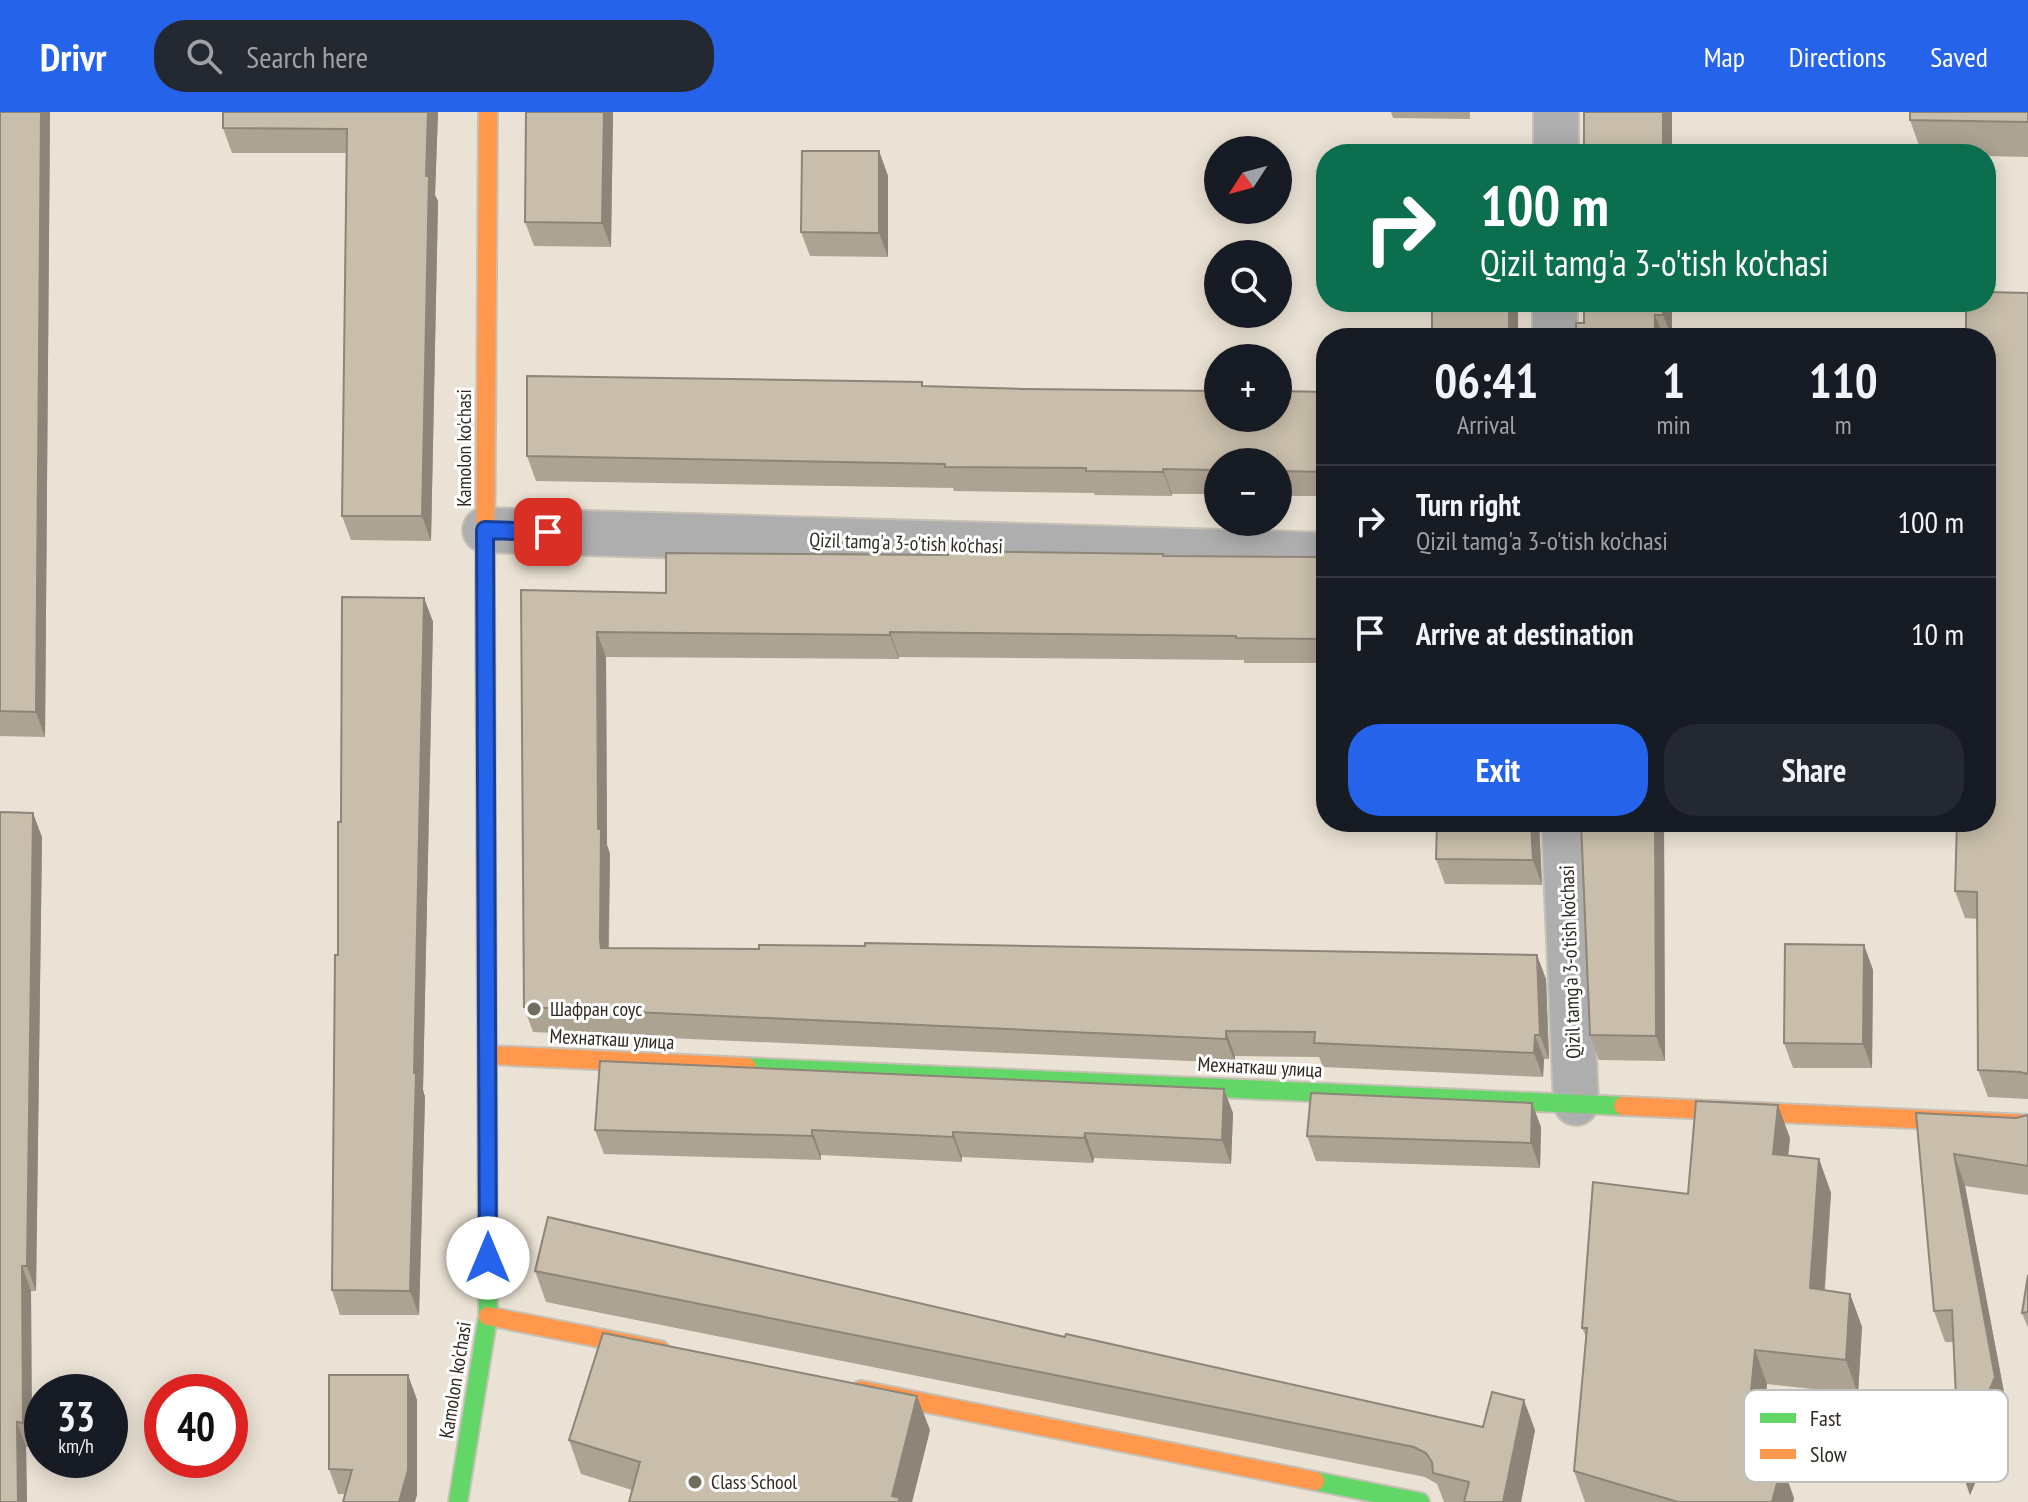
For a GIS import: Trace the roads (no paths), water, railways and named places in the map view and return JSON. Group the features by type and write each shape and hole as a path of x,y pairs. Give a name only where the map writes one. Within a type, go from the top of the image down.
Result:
{"street":[{"name":"Kamolon ko'chasi","path":"458,1502 488,1316 485,530 488,112"},
{"path":"1556,112 1556,144"},
{"name":"Qizil tamg'a 3-o'tish ko'chasi","path":"485,530 1316,555"},
{"name":"Qizil tamg'a 3-o'tish ko'chasi","path":"1564,832 1576,1103"},
{"name":"Мехнаткаш улица","path":"489,1055 2028,1124"},
{"path":"488,1316 674,1353"},
{"path":"845,1387 1420,1502"}],"place":[{"name":"Шафран соус","path":"534,1009"},
{"name":"Class School","path":"695,1482"}]}
